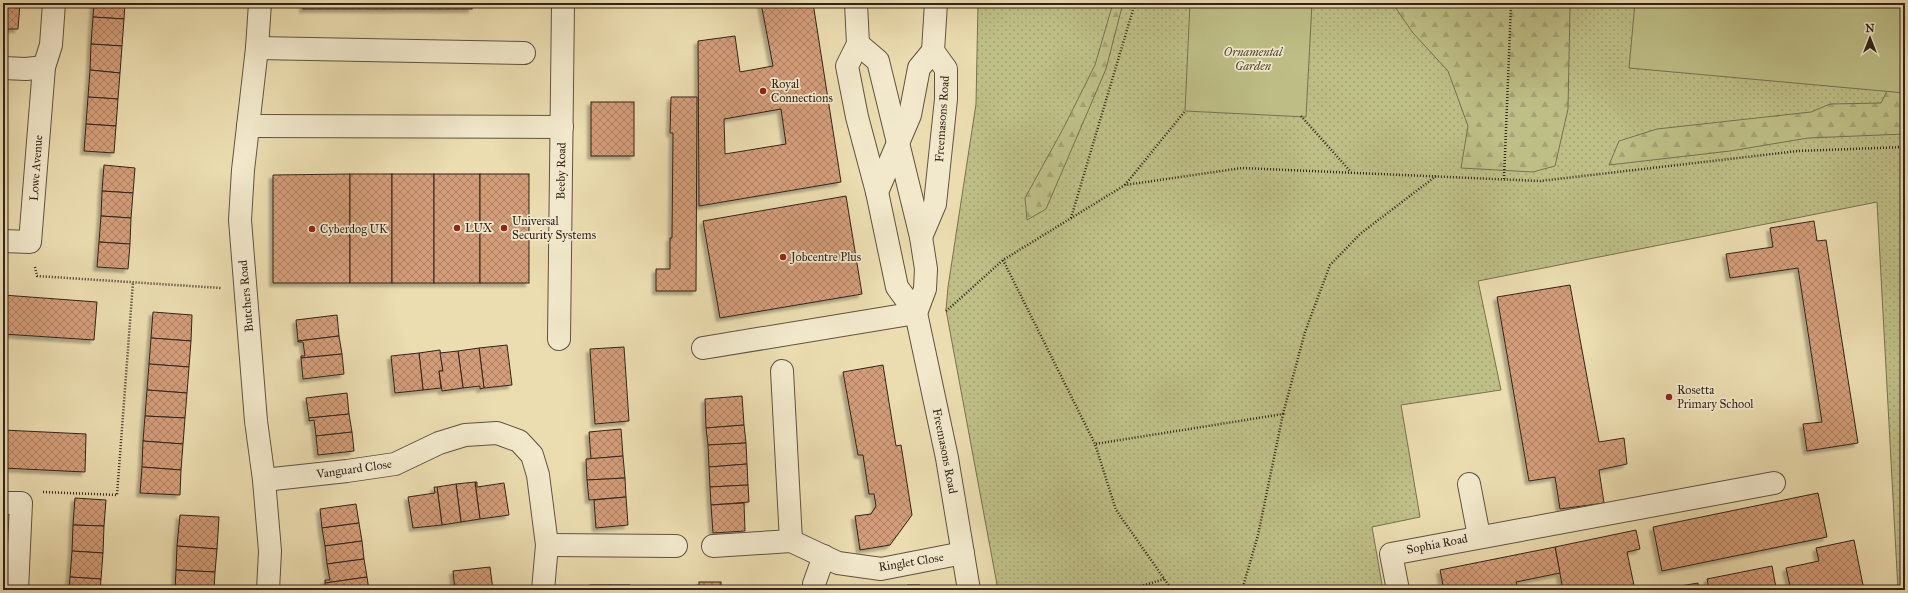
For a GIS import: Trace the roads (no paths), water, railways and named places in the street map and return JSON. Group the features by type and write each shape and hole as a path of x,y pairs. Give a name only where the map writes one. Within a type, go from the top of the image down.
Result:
{"street":[{"path":"3,68 26,69 44,67 51,45 54,3"},
{"name":"Butchers Road","path":"260,3 257,48 242,170 240,220 256,421 264,480 270,551 268,590"},
{"name":"Beeby Road","path":"559,339 563,3"},
{"name":"Freemasons Road","path":"856,3 858,44 847,66 857,117 877,192 897,287 916,313 947,458 969,590"},
{"path":"877,192 910,115 918,68 934,51 936,3"},
{"path":"703,348 916,313 925,289 926,268 921,237 878,61 858,44"},
{"path":"257,48 524,53"},
{"name":"Freemasons Road","path":"921,237 935,204 947,92 946,69 934,51"},
{"name":"Lowe Avenue","path":"3,241 30,242 44,67"},
{"path":"248,126 562,127"},
{"path":"782,371 791,541"},
{"name":"Vanguard Close","path":"264,480 395,464 439,443 466,435 497,433 519,441 532,455 538,475 547,545 543,590"},
{"name":"Sophia Road","path":"1398,590 1392,554 1479,536 1774,483"},
{"path":"1469,484 1479,536"},
{"path":"12,503 17,590"},
{"name":"Ringlet Close","path":"713,546 791,541 838,562 881,569 963,553"},
{"path":"547,545 676,546"},
{"path":"814,590 814,584 824,556"}],"place":[{"name":"Royal Connections","path":"763,91"},
{"name":"LUX","path":"457,228"},
{"name":"Universal Security Systems","path":"504,228"},
{"name":"Cyberdog UK","path":"312,229"},
{"name":"Jobcentre Plus","path":"783,257"},
{"name":"Rosetta Primary School","path":"1669,397"}],"park label":[{"name":"Ornamental Garden","path":"1253,59"}]}
